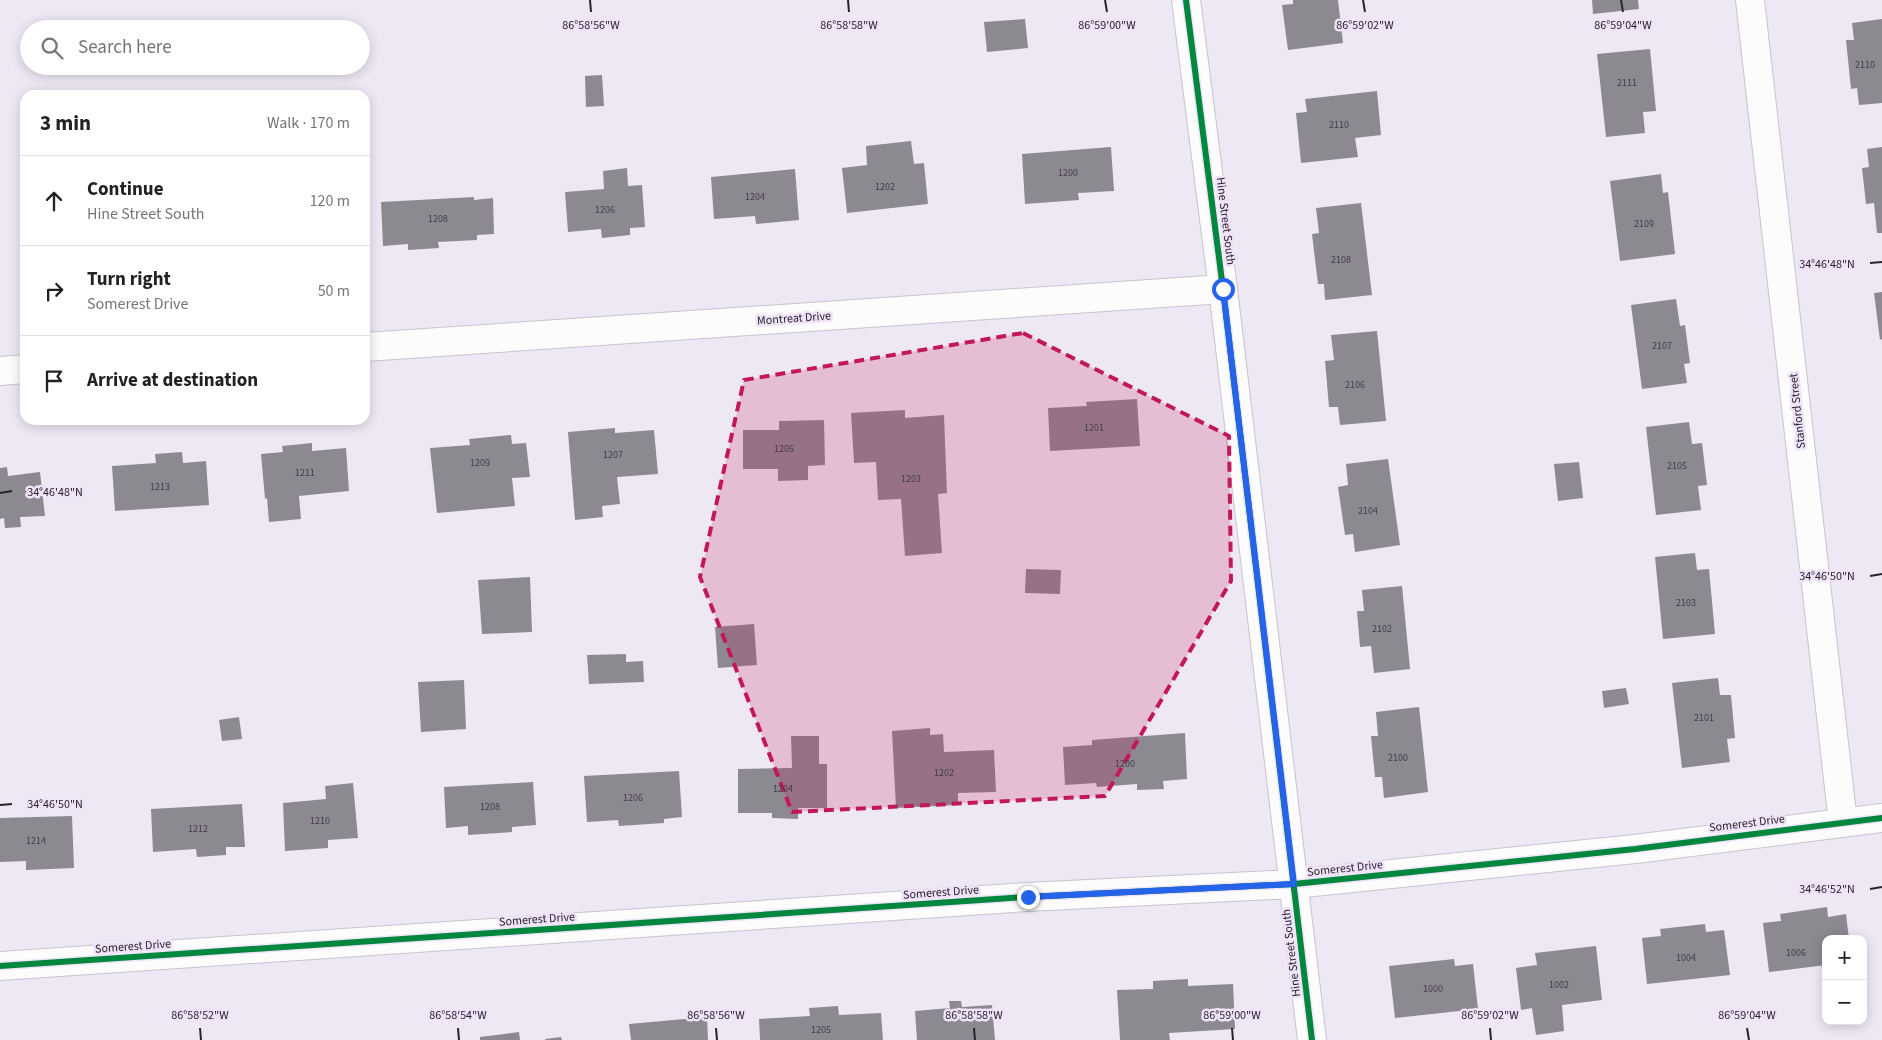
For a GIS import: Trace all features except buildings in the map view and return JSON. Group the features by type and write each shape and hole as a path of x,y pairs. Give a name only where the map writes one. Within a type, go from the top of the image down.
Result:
{"street":[{"name":"Hine Street South","path":"1186,0 1223,289 1312,1040"},
{"name":"Stanford Street","path":"1750,0 1843,822"},
{"name":"Montreat Drive","path":"370,347 1223,289"},
{"path":"0,371 20,370"},
{"name":"Somerest Drive","path":"0,966 1008,899 1294,884 1625,850 1882,818"}],"highlighted area":[{"path":"1023,333 1229,436 1231,581 1105,796 792,812 700,577 744,380"}],"cycle path":[{"path":"1186,0 1223,289 1312,1040"},
{"path":"0,966 1027,897 1294,884 1635,849 1882,818"}],"route":[{"path":"1028,897 1294,884 1223,289"}]}
